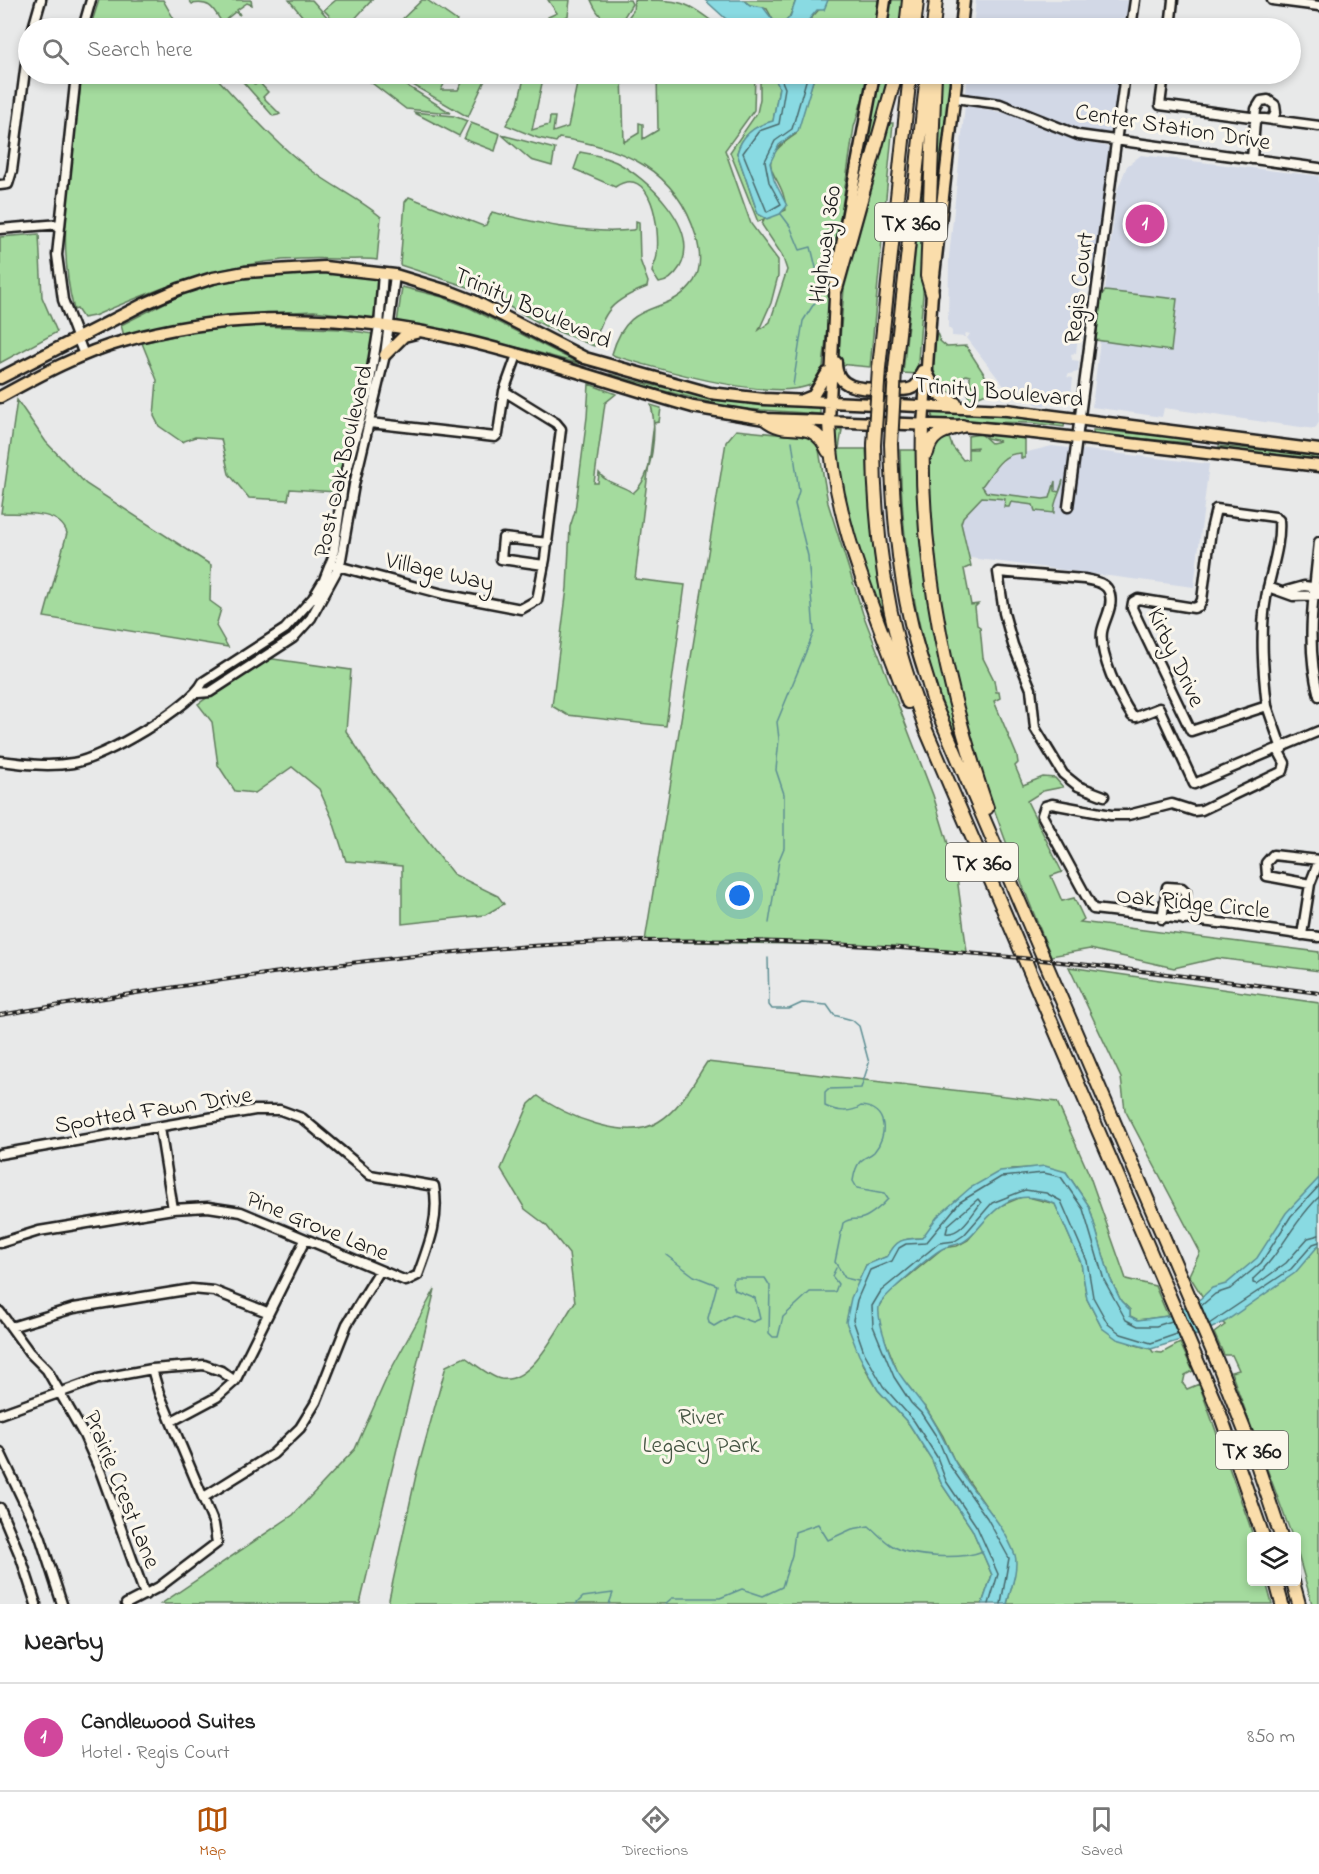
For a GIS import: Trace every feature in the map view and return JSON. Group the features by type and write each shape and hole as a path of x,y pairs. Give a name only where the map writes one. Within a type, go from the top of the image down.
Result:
{"highway":[{"path":"907,18 909,0"},
{"path":"915,18 917,0"},
{"path":"934,18 936,0"},
{"path":"836,289 893,84"},
{"name":"TX 360","path":"909,84 879,368 874,445 875,496 888,592 899,649 926,730 1203,1373 1236,1456 1262,1532"},
{"name":"TX 360","path":"926,84 895,370 891,444 896,531 911,622 934,703 1219,1366 1252,1449 1280,1532"},
{"path":"932,293 927,276 935,84"},
{"path":"765,419 774,427 813,430 820,436 831,457"},
{"path":"829,422 831,457 847,533 884,642 913,714 926,730"},
{"path":"923,426 931,570 944,651 972,765 994,828 997,850"},
{"path":"924,472 932,439 942,432 962,426"},
{"path":"1277,1586 1282,1604"},
{"path":"1294,1586 1299,1604"}],"main road":[{"path":"882,18 885,0"},
{"path":"962,18 964,0"},
{"name":"Highway 360","path":"829,422 830,368 838,259 872,84"},
{"path":"923,426 932,293 956,84"},
{"name":"Trinity Boulevard","path":"0,378 144,304 213,278 285,268 324,267 395,275 474,301 557,345 599,362 710,393 829,402 970,407 1319,450"},
{"name":"Trinity Boulevard","path":"0,398 44,373 122,341 200,323 256,318 384,327 419,332 517,354 693,407 765,419 962,426 1319,466"},
{"path":"385,355 404,336 419,332"},
{"path":"833,336 837,348 836,372 843,381 860,389 904,390 913,387 920,380 927,358"},
{"path":"794,400 813,396 830,368"},
{"path":"926,372 934,388 943,398 970,407"}],"street":[{"path":"36,18 41,0"},
{"path":"86,18 91,0"},
{"path":"1132,18 1135,0"},
{"path":"1171,18 1173,0"},
{"path":"1272,0 1319,6"},
{"path":"3,185 10,181 24,84"},
{"path":"75,84 57,255 63,300 84,355"},
{"name":"Regis Court","path":"1068,507 1079,438 1124,84"},
{"path":"1163,84 1160,105 1319,126"},
{"name":"Center Station Drive","path":"955,98 1000,104 1078,135 1319,168"},
{"path":"1252,159 1264,119"},
{"path":"0,229 60,224"},
{"name":"Post Oak Boulevard","path":"0,761 48,765 75,763 106,752 129,740 198,693 210,692 293,638 317,610 340,566 354,485 385,355 383,273"},
{"name":"Post Oak Boulevard","path":"198,693 203,682 285,629 313,598 330,564 337,537 344,478 384,327 395,275"},
{"path":"370,423 495,437 498,434 504,391 517,354"},
{"path":"362,410 366,405 375,403 368,390"},
{"path":"504,391 556,423 561,429 548,543 544,565 501,559 504,538 548,543"},
{"name":"Kirby Drive","path":"1267,706 1191,731 1132,608 1133,602 1138,599 1199,606 1202,600 1214,513 1220,509 1278,518 1278,539 1268,587 1263,639 1267,706 1280,749"},
{"path":"1319,542 1312,667 1319,696"},
{"name":"Village Way","path":"330,564 443,594 521,609 531,606 539,596 544,565"},
{"path":"1104,796 1090,792 1069,780 1035,728 1031,689 1010,635 998,572 1084,579 1097,581 1107,588 1111,603 1102,628 1103,655 1132,716 1136,717 1159,708 1194,784 1319,731"},
{"path":"1268,587 1286,591 1293,596 1316,592"},
{"name":"Oak Ridge Circle","path":"1280,749 1285,763 1283,771 1202,810 1194,811 1172,804 1128,815 1111,815 1052,804 1042,810 1042,815 1093,909 1319,937"},
{"path":"1302,935 1310,884 1319,861 1273,855 1266,862 1267,876 1310,884"},
{"path":"1162,919 1164,892 1167,887 1175,887 1186,892 1184,920"},
{"name":"Spotted Fawn Drive","path":"0,1154 255,1110 280,1110 302,1118 370,1175 434,1186"},
{"path":"160,1128 173,1209"},
{"name":"Pine Grove Lane","path":"1,1240 39,1231 173,1209 208,1207 242,1212 379,1272 406,1281 418,1275 431,1238 438,1207 434,1186"},
{"path":"172,1422 217,1397 235,1381 267,1312 305,1239"},
{"path":"204,1497 273,1454 300,1428 316,1402 348,1324 379,1272"},
{"path":"11,1327 74,1308 192,1289 214,1291 267,1312"},
{"name":"Prairie Crest Lane","path":"0,1312 29,1352 47,1370 59,1391 101,1473 145,1595"},
{"path":"0,1414 59,1391 98,1379 152,1369 204,1365 221,1371 235,1381"},
{"path":"126,1604 145,1595 217,1543 214,1524 204,1497 159,1393 152,1369"},
{"path":"0,1452 21,1491 40,1536 62,1604"},
{"path":"0,1508 21,1558 36,1604"}],"shaded area":[{"path":"976,0 1130,0 1127,18 974,18"},
{"path":"967,84 1119,84 1112,136 1064,126 1005,101 966,94"},
{"path":"965,105 1010,114 1074,140 1110,147 1095,275 1088,288 1082,288 1079,292 1083,293 1076,353 1071,354 1072,360 1079,361 1078,372 1069,374 1067,377 1073,378 1070,403 1052,401 1052,395 1046,398 1045,406 1035,404 1036,397 1033,393 1030,398 1011,393 1014,389 1012,387 1007,390 967,338 970,334 966,333 965,337 952,336 952,331 948,327 949,257"},
{"path":"1141,155 1319,176 1319,422 1315,429 1164,408 1162,417 1092,407 1100,340 1171,351 1177,299 1105,291 1117,191 1127,166"},
{"path":"1052,446 1209,464 1194,587 955,556 949,528 981,483 1007,457"}],"green space":[{"path":"99,0 163,0 173,18 93,18"},
{"path":"189,0 251,0 252,5 247,3 237,10 240,15 235,12 228,18 219,18 208,5 192,4"},
{"path":"289,0 312,0 328,18 304,18"},
{"path":"336,0 372,0 356,18 332,18 324,10"},
{"path":"422,0 427,0 453,18 403,18"},
{"path":"548,0 570,0 568,16 548,18 557,13"},
{"path":"591,0 630,0 632,4 622,18 603,18"},
{"path":"634,0 663,0 690,7 707,18 628,18 633,11"},
{"path":"743,0 796,0 788,18 772,18 767,9 750,5"},
{"path":"828,0 878,0 877,18 811,18"},
{"path":"890,0 903,0 901,18 887,18"},
{"path":"81,84 223,84 298,160 381,217 377,260 303,259 242,266 183,281 94,316 83,318 77,309 74,310 68,281 66,222"},
{"path":"245,84 261,84 268,92 263,97 280,114 273,116"},
{"path":"373,84 404,84 451,113 406,109"},
{"path":"411,84 444,84 441,90 458,90 461,84 483,84 468,117"},
{"path":"523,84 542,84 532,130 549,125 550,117 555,117 553,132 568,127 577,84 622,84 624,142 639,133 639,123 643,124 643,139 658,130 657,84 755,84 754,110 725,150 751,224 778,260 778,276 771,303 759,330 770,322 787,270 782,255 762,225 764,219 758,222 730,152 757,113 760,84 778,84 773,122 750,132 742,141 737,153 758,214 767,218 786,210 784,197 771,163 773,154 796,134 812,84 867,84 854,127 835,254 822,376 808,386 785,390 756,388 690,377 612,354 619,335 628,323 650,309 684,293 694,281 700,259 696,236 687,213 675,194 661,178 644,165 605,148 559,138 556,142 538,138 506,125 518,104"},
{"path":"876,84 886,84 855,201"},
{"path":"941,84 952,84 939,205 935,205"},
{"path":"413,112 454,116 467,121 459,136"},
{"path":"471,123 500,134 495,151 464,139"},
{"path":"890,123 893,123 870,367 838,364 844,289"},
{"path":"502,135 555,149 552,166 531,160"},
{"path":"580,152 616,162 642,180 668,206 683,236 685,252 680,267 668,280 659,283 652,272 657,256 657,230 651,202 645,191 638,184 628,182 615,187 574,169"},
{"path":"923,178 926,178 923,294 917,374 903,373"},
{"path":"409,197 483,226 486,225 492,212 544,224 598,231 633,230 636,228 636,221 639,222 640,260 648,282 647,287 626,297 611,308 601,323 594,346 547,327 480,291 400,265 405,202"},
{"path":"39,234 42,297 57,332 0,363 0,237"},
{"path":"283,273 324,273 376,278 379,287 374,318 314,311 249,314 190,320 124,336 121,325 184,293 213,284"},
{"path":"402,287 442,297 470,308 580,364 525,349 397,324"},
{"path":"1105,291 1177,299 1171,351 1096,340 1101,295"},
{"path":"254,326 341,329 373,334 363,389 337,492 290,489 288,500 249,498 229,474 221,439 195,437 182,442 159,426 154,416 157,380 142,343 198,331"},
{"path":"937,333 940,341 947,347 966,346 997,394 986,393 979,396 978,386 977,398 971,398 968,396 969,386 977,385 970,384 970,376 966,375 956,382 950,396 943,390 938,384 933,368"},
{"path":"610,374 660,387 711,396 762,403 814,406 820,408 820,414 732,408 606,376"},
{"path":"589,384 616,394 605,403 594,483 598,483 599,473 606,480 633,493 646,475 649,466 635,579 685,585 666,726 567,715 552,706 567,588 570,527 575,511"},
{"path":"17,400 46,442 86,484 211,565 210,601 221,609 216,626 228,647 44,617 67,533 63,525 48,516 1,513"},
{"path":"651,405 661,408 659,422 654,423 654,426"},
{"path":"933,412 1013,415 1065,422 1064,427 1032,423 932,421"},
{"path":"654,426 652,452 649,466"},
{"path":"736,430 817,438 828,503 863,614 933,795 956,870 967,952 851,945 645,941 726,442"},
{"path":"833,430 842,430 839,449 866,449 872,538 884,623 851,538"},
{"path":"1093,430 1190,438 1190,443 1093,434"},
{"path":"984,433 1025,436 1025,458 1021,458 1021,453 1008,456 1003,460 982,486 986,492 1050,498 1055,481 1055,491 1059,492 1063,480 1054,513 1035,511 1033,505 1011,502 1009,507 1004,507 1005,499 982,497 963,517 961,523 971,566 964,569 971,605 978,604 975,607 977,625 980,627 983,658 994,680 996,692 999,692 1000,698 994,701 1017,756 1018,763 1015,766 1023,785 1043,777 1055,778 1063,787 1043,791 1027,801 1062,872 1051,876 1062,901 1074,898 1084,919 1080,922 1319,952 1319,971 1217,958 1174,968 1090,949 1051,956 1018,875 974,749 952,664 937,583 928,466 930,466 934,445 948,435 952,446 963,460 968,459 968,449 977,449 977,447 968,448 968,436 981,434 991,443 1000,441 987,438"},
{"path":"1219,446 1318,455 1317,459 1219,449"},
{"path":"900,450 917,450 961,746 957,743 937,688 917,615 902,505"},
{"path":"266,658 351,670 346,731 373,772 453,874 498,896 504,904 485,915 402,924 402,866 346,861 332,818 319,789 292,767 255,793 235,791 218,765 212,722 198,704"},
{"path":"1069,967 1319,1003 1319,1604 1312,1604 1301,1565 1301,1532 1291,1532 1231,1372 1239,1370 1232,1355 1224,1355 1214,1333 1225,1325 1212,1312 1189,1275 1200,1252 1125,1110 1121,1078"},
{"name":"River Legacy Park","path":"707,1062 1057,1102 1089,1174 1126,1279 1155,1286 1168,1316 1138,1320 1130,1316 1130,1310 1121,1301 1110,1278 1089,1206 1066,1172 1031,1168 1012,1169 922,1238 902,1241 894,1246 888,1256 866,1265 847,1321 865,1368 878,1390 909,1424 932,1460 941,1483 972,1529 992,1575 982,1604 388,1604 416,1475 446,1366 465,1357 497,1378 513,1378 524,1372 544,1351 575,1302 569,1254 546,1225 525,1209 501,1169 529,1104 538,1096 564,1111 596,1124 630,1129 645,1127 658,1122 673,1110 686,1095"},
{"path":"1024,1196 1055,1204 1081,1263 1087,1299 1102,1328 1132,1344 1151,1349 1153,1352 1162,1353 1180,1343 1193,1371 1185,1375 1183,1384 1187,1389 1199,1384 1252,1532 1247,1532 1247,1586 1267,1586 1272,1604 1007,1604 1013,1581 992,1515 954,1460 926,1408 916,1399 899,1375 879,1325 878,1307 887,1294 943,1248 957,1246 968,1240 995,1208"},
{"path":"435,1289 360,1604 161,1604 293,1515 355,1449 388,1375"}],"water":[{"path":"705,0 743,0 750,5 763,7 771,18 725,18"},
{"path":"796,0 828,0 824,10 817,10 810,18 790,17"},
{"path":"778,84 812,84 798,131 779,145 770,163 774,180 787,206 780,214 767,219 758,214 737,153 739,146 750,131 773,121"},
{"path":"1045,1166 1066,1172 1089,1206 1110,1278 1121,1301 1130,1310 1130,1316 1138,1320 1168,1316 1200,1299 1212,1288 1226,1284 1257,1258 1286,1213 1319,1178 1319,1245 1295,1273 1226,1321 1200,1334 1151,1349 1117,1339 1102,1328 1087,1299 1081,1263 1055,1204 1030,1197 1019,1198 992,1213 967,1239 944,1248 931,1257 884,1299 880,1304 880,1318 889,1352 898,1370 932,1418 961,1472 1002,1530 1015,1555 1015,1573 1007,1604 982,1604 992,1575 972,1529 941,1483 932,1460 909,1424 878,1390 859,1355 846,1322 851,1298 866,1265 888,1256 902,1241 922,1238 937,1217 970,1188 1000,1171"}],"waterway":[{"path":"781,214 790,226 800,250 811,247 819,280 817,299 803,321 793,385"},
{"path":"769,923 779,860 784,848 784,794 776,770 779,739 777,722 814,632 808,556 795,504 799,491 792,441"},
{"path":"768,958 769,1005 772,1009 789,1009 802,1003 827,1005 834,1015 852,1020 859,1026 869,1063 861,1088 828,1089 825,1092 825,1106 844,1111 861,1106 870,1108 881,1117 883,1124 879,1146 859,1163 853,1181 857,1188 884,1193 888,1199 866,1217 843,1223 835,1262 845,1278 858,1281"},
{"path":"666,1255 694,1276 717,1285 708,1318 709,1323 714,1326 733,1315 753,1322 760,1319 755,1298 735,1290 732,1282 734,1278 765,1278 770,1286 769,1333 773,1337 778,1337 783,1317 810,1292 835,1292 838,1284 832,1276 836,1268"},
{"path":"665,1604 672,1598 720,1598 742,1589 763,1596 782,1587 792,1555 795,1532 818,1524 828,1540 852,1529 869,1526 891,1545 911,1553 962,1556 983,1551"},
{"path":"576,1604 583,1597 613,1593 609,1604"}],"railway":[{"path":"0,1015 160,989 400,957 561,944 642,941 812,943 981,954 1319,993"}],"place":[{"name":"Candlewood Suites","path":"1145,224"}]}
